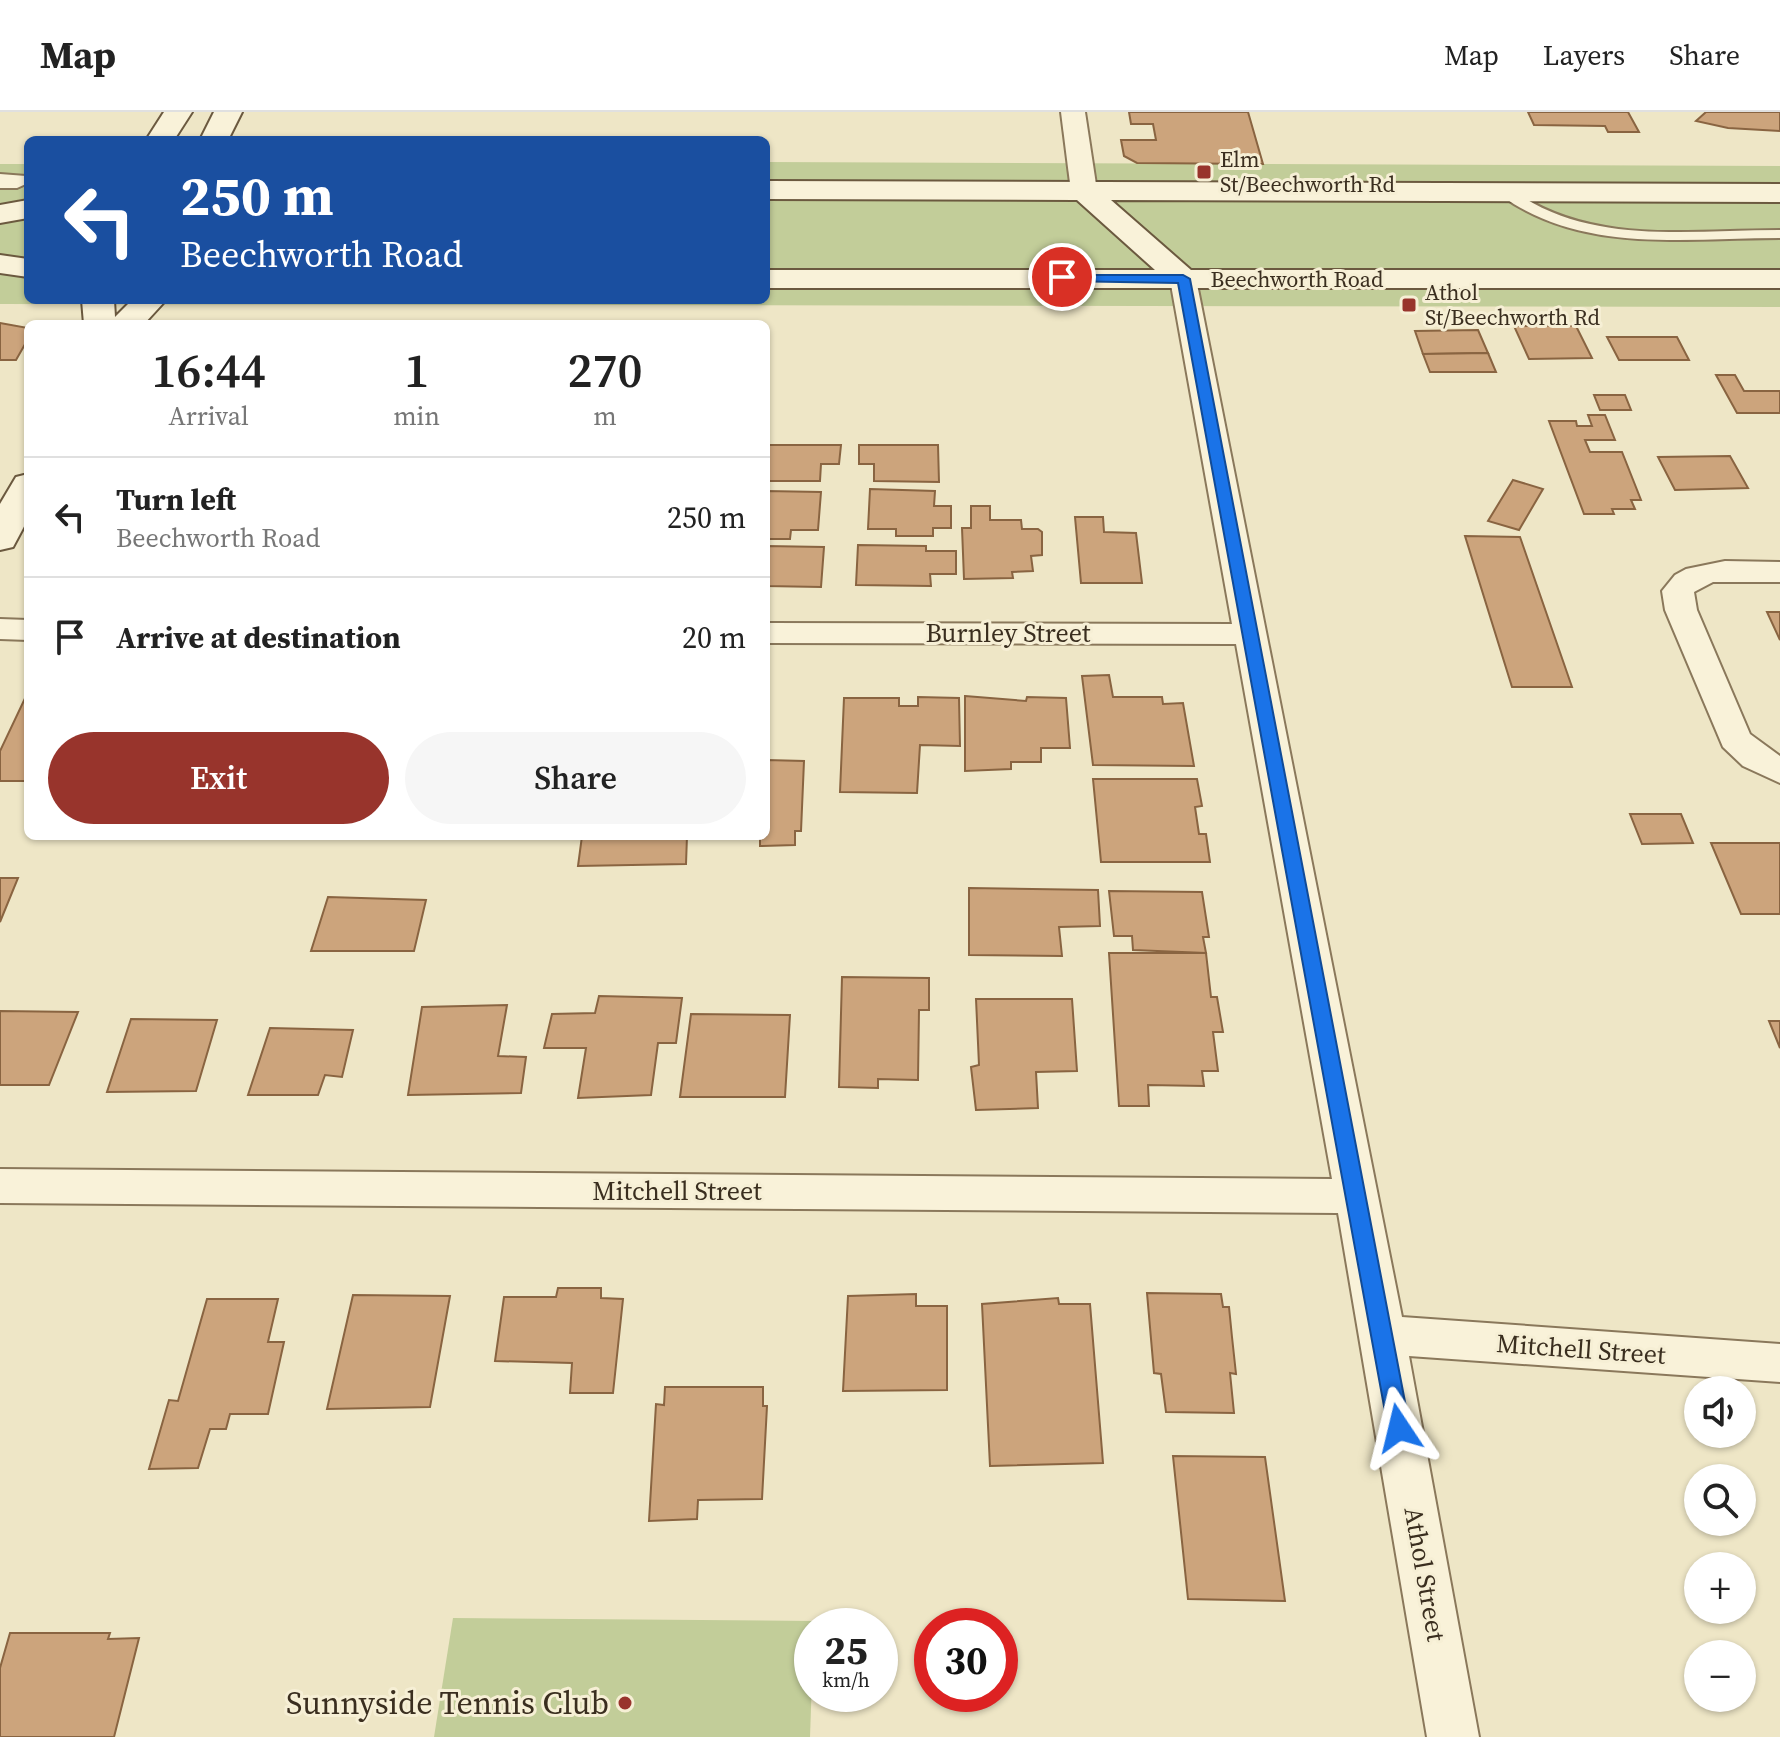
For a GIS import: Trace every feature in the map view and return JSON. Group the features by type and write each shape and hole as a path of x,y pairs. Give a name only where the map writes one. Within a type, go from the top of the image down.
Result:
{"main road":[{"path":"163,136 178,112"},
{"path":"216,136 228,112"},
{"path":"770,190 1780,193"},
{"path":"1084,191 1183,279"},
{"path":"0,214 24,210"},
{"path":"0,264 24,267"},
{"name":"Beechworth Road","path":"770,279 1780,279"},
{"path":"130,320 146,304"},
{"path":"0,539 24,492"}],"street":[{"path":"1073,112 1084,191"},
{"name":"Athol Street","path":"1183,279 1354,1196 1383,1335 1453,1737"},
{"path":"1780,572 1706,573 1678,591 1681,610 1735,739 1755,758 1780,771"},
{"path":"0,629 24,630"},
{"name":"Burnley Street","path":"770,633 1250,634"},
{"name":"Mitchell Street","path":"0,1186 1354,1196"},
{"name":"Mitchell Street","path":"1383,1335 1780,1363"}],"lane":[{"path":"1507,193 1530,211 1584,231 1611,234 1780,234"}],"green space":[{"path":"770,162 1780,166 1780,307 0,304 0,164 24,164 24,304 770,304"},
{"name":"Sunnyside Tennis Club","path":"453,1618 794,1621 794,1712 811,1712 810,1737 434,1737"}],"building":[{"path":"1129,112 1248,112 1263,164 1137,163 1124,156 1121,140 1156,140 1153,124 1131,124"},
{"path":"1528,112 1628,112 1639,132 1608,132 1605,126 1534,125"},
{"path":"1706,112 1780,112 1780,131 1728,128 1696,121"},
{"path":"0,323 24,327 24,346 16,360 0,360"},
{"path":"1514,326 1576,326 1592,358 1529,359"},
{"path":"1478,330 1488,353 1423,354 1415,331"},
{"path":"1607,337 1677,337 1689,360 1619,360"},
{"path":"1488,353 1496,372 1430,372 1423,354"},
{"path":"1716,375 1735,375 1744,391 1780,391 1780,413 1737,413"},
{"path":"1594,395 1625,395 1631,410 1600,410"},
{"path":"1588,415 1605,415 1615,440 1585,440 1590,452 1622,452 1641,500 1631,500 1635,509 1612,509 1614,514 1584,514 1549,421 1576,421 1577,426 1592,426"},
{"path":"770,445 841,445 839,464 821,464 820,481 770,481"},
{"path":"859,445 938,445 939,482 874,481 874,464 859,464"},
{"path":"1730,456 1748,488 1675,490 1658,457"},
{"path":"1513,480 1543,489 1519,530 1488,521"},
{"path":"870,489 935,491 934,506 951,506 951,528 933,528 933,536 896,536 896,529 868,529"},
{"path":"770,491 821,492 818,530 791,530 790,539 770,539"},
{"path":"971,506 990,506 990,520 1021,520 1022,529 1042,532 1042,555 1031,556 1033,571 1012,572 1013,578 964,579 962,528 971,528"},
{"path":"1075,517 1103,517 1104,532 1136,533 1142,583 1081,583"},
{"path":"1465,536 1520,537 1572,687 1512,687"},
{"path":"858,545 926,546 926,551 956,551 956,574 930,574 931,586 856,585"},
{"path":"770,546 824,547 821,587 770,586"},
{"path":"1767,612 1780,612 1780,640"},
{"path":"1109,675 1113,697 1162,697 1163,704 1183,703 1194,766 1093,765 1082,676"},
{"path":"965,696 1026,701 1027,697 1066,698 1070,748 1041,748 1041,762 1011,762 1011,769 965,771"},
{"path":"918,697 959,698 960,746 920,745 917,793 840,792 844,698 899,698 899,706 918,706"},
{"path":"24,700 24,781 0,781 0,751"},
{"path":"770,760 804,761 801,831 795,831 795,845 760,846 760,840 770,840"},
{"path":"1093,779 1197,779 1202,806 1195,807 1199,834 1206,834 1210,862 1101,862"},
{"path":"1630,814 1681,814 1693,843 1642,844"},
{"path":"581,840 687,840 686,864 578,866"},
{"path":"1711,843 1780,843 1780,914 1741,914"},
{"path":"0,878 18,878 0,922"},
{"path":"969,888 1098,890 1100,926 1059,927 1062,956 969,955"},
{"path":"1109,891 1202,892 1209,937 1203,937 1206,953 1133,950 1132,936 1114,936"},
{"path":"328,897 426,900 414,951 311,951"},
{"path":"1109,953 1206,953 1211,997 1217,997 1223,1032 1213,1032 1218,1071 1202,1071 1204,1086 1148,1085 1149,1106 1119,1106"},
{"path":"842,977 929,978 929,1010 919,1010 918,1080 878,1079 878,1088 839,1087"},
{"path":"599,996 682,998 676,1043 658,1043 651,1095 578,1098 586,1048 544,1048 552,1014 595,1013"},
{"path":"976,999 1072,999 1077,1071 1036,1072 1038,1108 976,1110 971,1067 979,1065"},
{"path":"507,1005 498,1056 526,1057 521,1093 408,1095 422,1007"},
{"path":"0,1011 78,1012 49,1085 0,1085"},
{"path":"691,1014 790,1015 785,1097 680,1097"},
{"path":"131,1019 217,1020 196,1091 107,1092"},
{"path":"1769,1021 1780,1021 1780,1048"},
{"path":"270,1028 353,1030 342,1077 325,1075 318,1095 248,1095"},
{"path":"558,1288 601,1288 601,1298 623,1299 613,1393 570,1393 572,1363 495,1361 504,1297 556,1297"},
{"path":"1147,1293 1221,1294 1223,1307 1229,1307 1236,1374 1230,1373 1234,1413 1166,1412 1161,1374 1154,1373"},
{"path":"916,1294 916,1306 947,1306 947,1390 843,1391 848,1296"},
{"path":"353,1295 450,1296 430,1407 327,1409"},
{"path":"1058,1298 1059,1304 1090,1304 1103,1463 990,1466 982,1304"},
{"path":"207,1299 278,1299 268,1342 284,1342 268,1414 230,1414 226,1429 210,1429 198,1468 149,1469 169,1400 178,1401"},
{"path":"665,1387 763,1387 763,1406 767,1406 762,1499 698,1500 697,1519 649,1521 656,1404 664,1405"},
{"path":"1173,1456 1265,1457 1285,1601 1188,1599"},
{"path":"10,1633 110,1633 108,1639 139,1638 114,1737 0,1737 0,1668"}],"place":[{"name":"Elm St/Beechworth Rd","path":"1204,172"},
{"name":"Athol St/Beechworth Rd","path":"1409,305"},
{"name":"Sunnyside Tennis Club","path":"625,1703"}],"route":[{"path":"1062,277 1183,279 1399,1428"}]}
